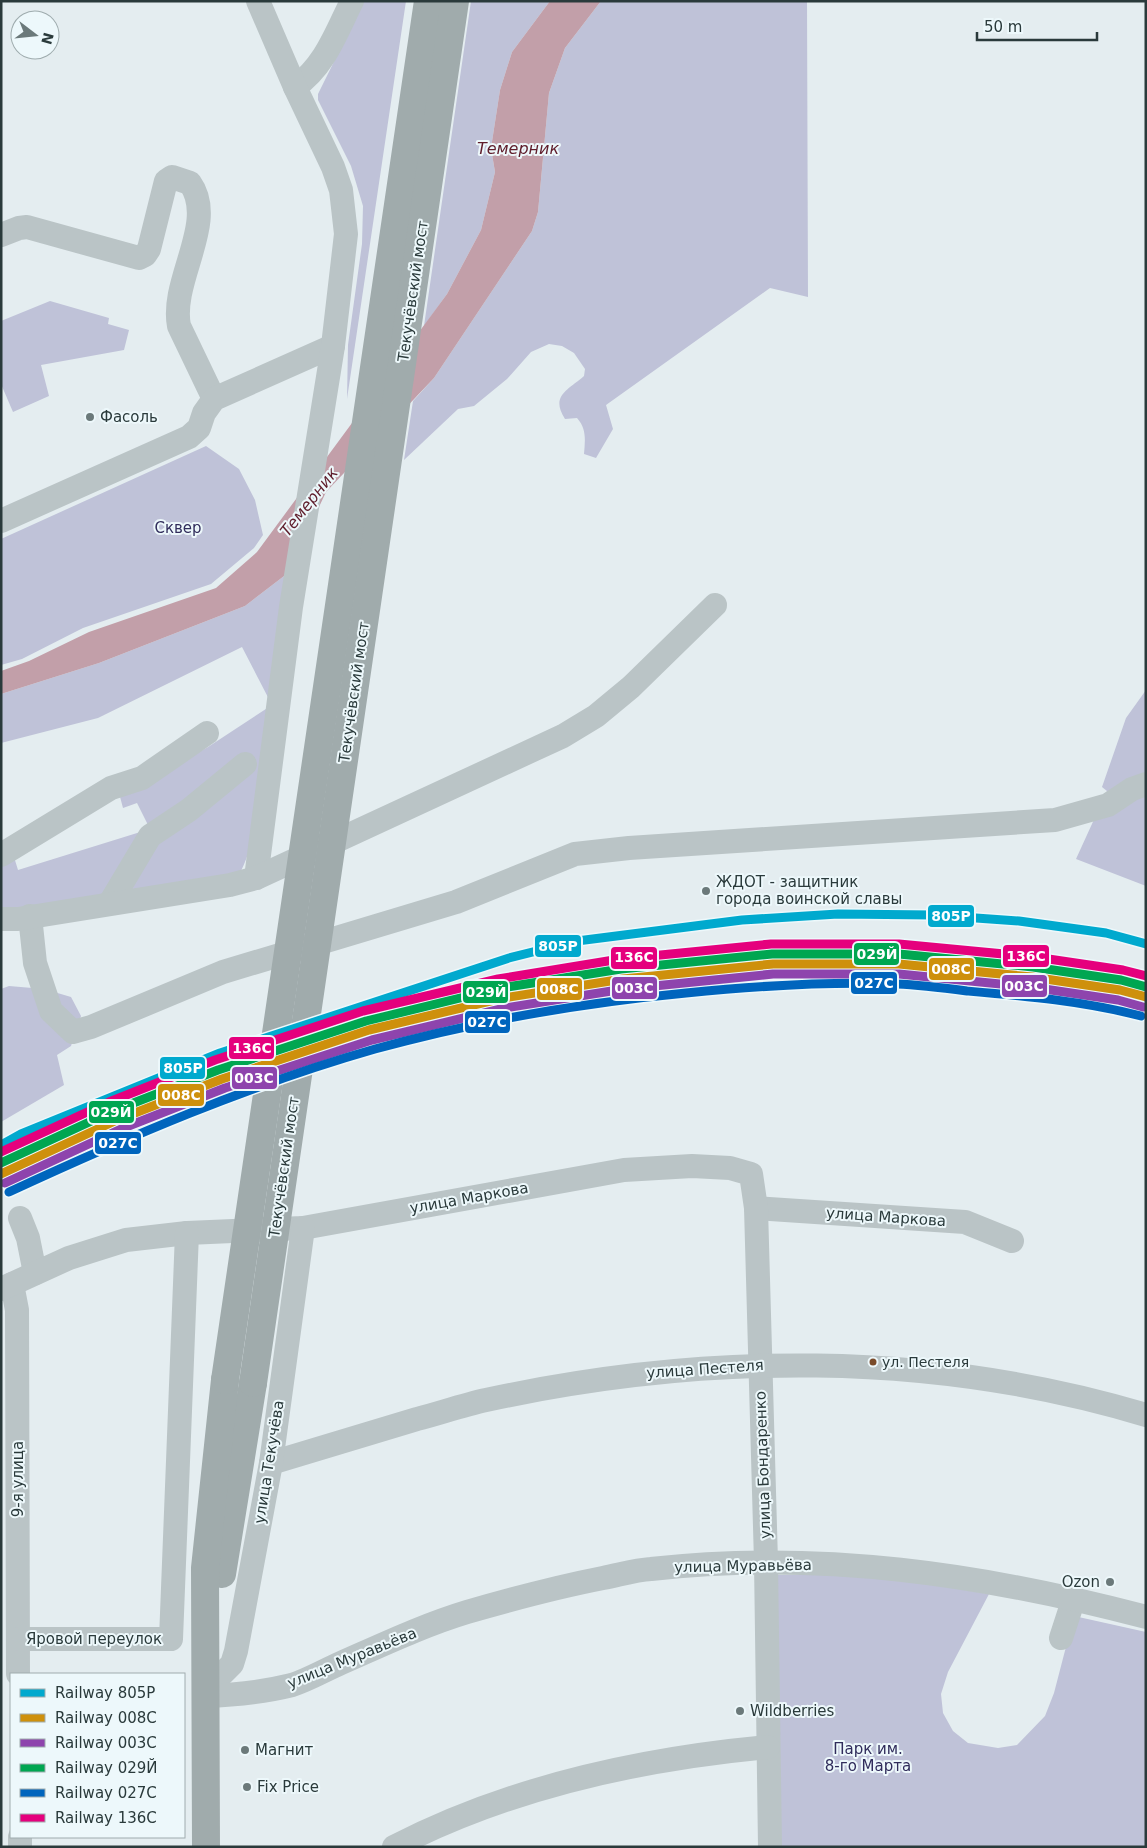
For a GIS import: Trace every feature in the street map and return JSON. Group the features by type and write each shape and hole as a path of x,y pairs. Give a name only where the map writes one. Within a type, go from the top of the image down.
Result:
{"main road":[{"name":"Текучёвский мост","path":"212,1676 205,1568 225,1380 428,1"},
{"name":"Текучёвский мост","path":"212,1676 455,1"},
{"name":"улица Текучёва","path":"206,1847 212,1676"}],"street":[{"path":"256,878 291,607 333,346 346,234 345,211 341,190 333,167 295,87 258,1"},
{"path":"295,87 306,79 326,56 352,1"},
{"path":"1,235 27,227 139,258 145,255 149,249 166,181 172,177 190,183 198,197 200,214 180,293 177,315 178,326 214,399"},
{"path":"1,521 189,437 200,428 204,413 214,399 333,346"},
{"path":"1,918 30,916 230,885 256,878 563,736 596,716 631,687 715,605"},
{"path":"1,854 111,788 142,778 207,733"},
{"path":"110,903 150,836 189,810 245,764"},
{"path":"30,916 35,962 51,1011 72,1032 91,1027 223,972 456,902 575,854 629,848 1055,820 1108,805 1132,789 1146,784"},
{"name":"улица Маркова","path":"6,1286 70,1258 126,1240 187,1233 303,1228 624,1170 692,1166 730,1168 751,1174"},
{"name":"улица Бондаренко","path":"751,1174 756,1208 766,1562 770,1847"},
{"name":"улица Маркова","path":"756,1208 965,1222 1012,1241"},
{"path":"20,1218 28,1238 35,1273"},
{"name":"улица Текучёва","path":"212,1676 236,1652 271,1463 303,1228"},
{"name":"Яровой переулок","path":"18,1640 170,1639 187,1233"},
{"name":"9-я улица","path":"6,1286 17,1310 10,1533 18,1640 18,1673"},
{"name":"улица Пестеля","path":"271,1463 483,1400 584,1380 661,1370 760,1364 856,1366 994,1381 1098,1400 1146,1415"},
{"name":"улица Муравьёва","path":"212,1676 233,1695 293,1684 379,1646 459,1614 541,1591 648,1569 717,1563 766,1562 875,1566 931,1572 986,1580 1074,1598 1146,1617"},
{"path":"1060,1638 1074,1598"},
{"path":"394,1847 478,1808 602,1772 668,1758 768,1747"}],"green space":[{"path":"364,1 406,1 347,399 348,345 362,244 363,206 351,166 318,100 318,94"},
{"path":"471,1 550,1 512,52 500,90 491,148 495,172 481,230 447,294 424,326"},
{"path":"601,1 807,1 808,297 770,288 606,405 613,429 596,458 584,454 585,435 580,422 577,418 565,419 559,405 563,394 584,376 585,369 574,353 562,346 549,344 531,352 507,379 474,406 458,409 404,460 413,401 434,378 532,231 538,212 549,93 565,48"},
{"path":"50,301 109,318 108,324 129,330 124,350 41,365 49,396 13,412 1,384 1,321"},
{"name":"Сквер","path":"206,446 239,469 255,500 263,535 254,548 211,584 83,628 22,659 1,665 1,539"},
{"path":"288,573 265,763 259,804 251,845 241,871 214,881 59,906 19,909 1,908 1,867 14,857 18,870 150,829 137,803 123,808 119,793 134,789 208,747 272,705 242,647 98,718 1,743 1,694 99,663 245,606"},
{"path":"1146,690 1146,886 1076,859 1107,791 1102,787 1126,718"},
{"path":"9,986 44,989 71,997 81,1016 71,1046 57,1055 64,1085 1,1122 1,989"},
{"name":"Парк им. 8-го Марта","path":"774,1575 874,1575 989,1594 948,1672 941,1694 943,1713 953,1731 968,1743 998,1748 1017,1745 1045,1716 1054,1693 1074,1616 1146,1632 1146,1847 781,1847"}],"water":[{"name":"Темерник","path":"550,1 601,1 565,48 549,93 538,212 532,231 434,378 326,492 288,573 245,606 99,663 1,694 1,671 29,661 89,632 216,588 257,552 447,294 481,230 495,172 491,148 500,90 512,52"}],"rail line":[{"name":"805Р","path":"1,1145 21,1134 220,1053 509,958 577,941 742,920 838,914 934,915 1019,921 1106,933 1146,944"},
{"name":"136С","path":"1,1152 109,1102 215,1060 363,1011 498,979 620,959 771,944 899,944 1035,957 1123,970 1146,976"},
{"name":"029Й","path":"1,1163 113,1111 218,1070 366,1021 501,988 621,969 772,954 899,954 1033,967 1121,980 1146,987"},
{"name":"008С","path":"1,1174 117,1120 222,1079 369,1030 503,998 623,979 773,964 899,964 1032,977 1120,990 1146,997"},
{"name":"003С","path":"5,1183 121,1129 225,1088 372,1040 505,1008 624,989 773,974 899,974 1031,987 1118,1000 1143,1007"},
{"name":"027С","path":"9,1192 189,1113 281,1079 328,1063 413,1039 529,1014 647,997 739,988 870,983 923,986 1054,1000 1098,1006 1141,1016"}],"place":[{"name":"Фасоль","path":"90,417"},
{"name":"ЖДОТ - защитник города воинской славы","path":"706,891"},
{"name":"ул. Пестеля","path":"873,1362"},
{"name":"Ozon","path":"1110,1582"},
{"name":"Wildberries","path":"740,1711"},
{"name":"Магнит","path":"245,1750"},
{"name":"Fix Price","path":"247,1787"}]}
